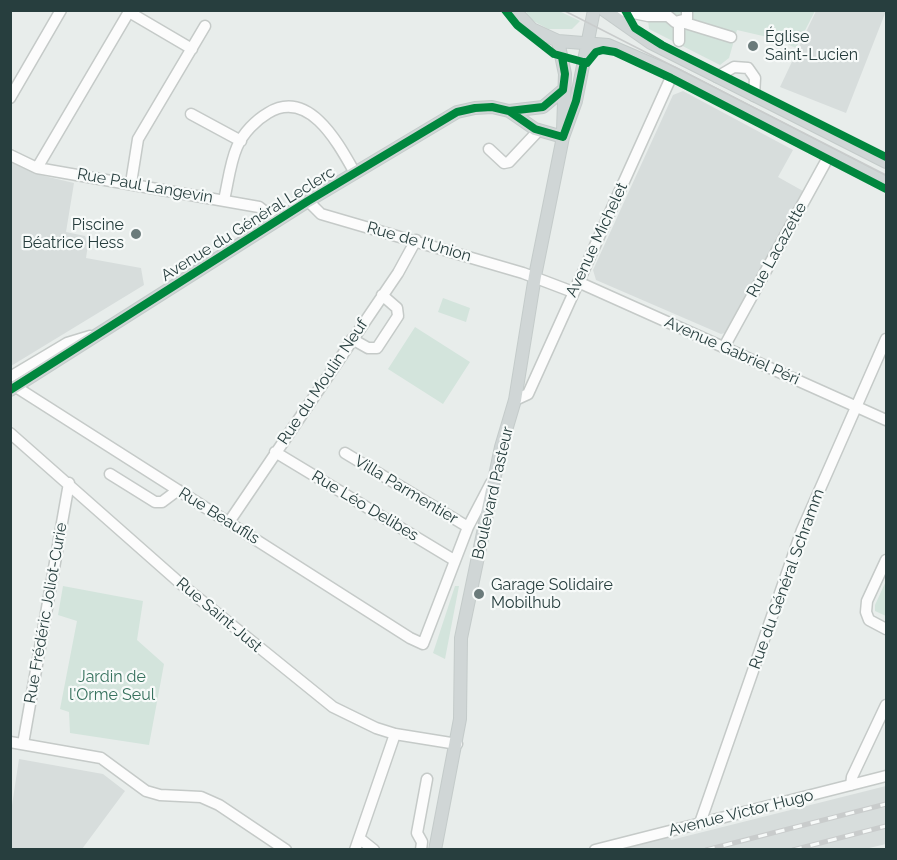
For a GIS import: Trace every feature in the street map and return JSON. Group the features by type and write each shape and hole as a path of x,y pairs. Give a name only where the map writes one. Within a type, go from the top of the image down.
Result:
{"main road":[{"path":"514,10 532,29 558,41 609,45 674,73 886,183"},
{"name":"Boulevard Pasteur","path":"435,849 457,744 460,719 461,638 495,474 515,400 535,276 563,137 576,101 594,10"},
{"path":"604,10 651,43 886,162"},
{"name":"Boulevard Pasteur","path":"558,41 565,74 563,137"},
{"name":"Avenue du Général Leclerc","path":"509,111 543,107 563,90"},
{"name":"Avenue du Général Leclerc","path":"12,385 308,201 457,112 492,107 509,111 539,130 563,137"},
{"path":"833,135 835,157"}],"street":[{"path":"10,98 61,10"},
{"path":"619,10 638,15 670,13 680,22 731,37"},
{"path":"680,22 687,19 687,10"},
{"path":"37,168 129,11 192,49"},
{"path":"679,41 680,22"},
{"path":"131,183 138,139 205,26"},
{"path":"717,77 734,67 748,68 755,78 754,96"},
{"name":"Avenue Michelet","path":"515,400 528,394 674,73"},
{"path":"224,200 241,141 257,120 278,106 296,107 322,122 355,173"},
{"path":"191,114 241,141"},
{"path":"489,149 500,160 509,162 539,130"},
{"name":"Rue Paul Langevin","path":"10,155 37,168 259,207 277,221"},
{"name":"Rue Lacazette","path":"724,347 835,157"},
{"name":"Rue de l'Union","path":"308,201 321,214 576,287"},
{"name":"Rue du Moulin Neuf","path":"229,522 382,295 416,240"},
{"name":"Avenue Gabriel Péri","path":"576,287 724,347 886,420"},
{"path":"352,339 368,348 377,348 398,316 397,308 382,295"},
{"name":"Rue du Général Schramm","path":"700,823 802,530 886,339"},
{"name":"Rue Beaufils","path":"12,385 410,638 423,644 454,560"},
{"name":"Rue Saint-Just","path":"11,437 69,483 181,584 333,707 376,728 395,734 457,744"},
{"name":"Rue Léo Delibes","path":"275,452 454,560"},
{"name":"Villa Parmentier","path":"345,453 468,527"},
{"path":"110,474 155,502 162,502 178,490"},
{"path":"454,560 495,474"},
{"name":"Rue Frédéric Joliot-Curie","path":"23,744 69,483"},
{"path":"886,560 866,606 869,620 886,629"},
{"path":"851,785 852,777 886,705"},
{"path":"374,849 357,844 395,734"},
{"path":"10,742 101,758 146,791 159,795 201,797 219,805 286,849"},
{"name":"Avenue Victor Hugo","path":"595,849 886,776"},
{"path":"421,849 422,842 417,833 427,779"}],"shaded area":[{"path":"816,11 886,11 846,113 780,87"},
{"path":"683,91 793,150 778,177 803,191 725,333 721,334 596,280 593,270 673,95"},
{"path":"11,162 40,175 74,183 66,232 85,236 88,245 86,258 141,268 144,285 11,366"},
{"path":"19,759 103,774 125,791 82,849 11,849 11,812"},
{"path":"886,786 886,844 865,849 616,850 669,835 671,840"}],"green space":[{"path":"526,11 559,11 580,21 572,29 548,29 528,18"},
{"path":"647,11 815,11 796,48 776,39 737,30 729,58 720,65 649,29"},
{"path":"443,298 470,308 466,322 438,312"},
{"path":"415,327 470,362 443,404 388,369"},
{"path":"886,581 886,616 875,611 875,605"},
{"name":"Jardin de l'Orme Seul","path":"63,586 143,601 137,640 164,664 149,745 70,733 69,712 60,709 77,621 58,615"},
{"path":"455,586 459,586 445,659 433,653"}],"tram line":[{"path":"563,10 886,175"}],"railway":[{"path":"706,850 886,804"},
{"path":"793,850 886,826"}],"cycle path":[{"path":"505,10 517,25 554,54 587,63 596,52 603,50 615,52 671,78 886,189"},
{"path":"625,10 635,28 662,45 886,157"},
{"path":"10,390 308,201 457,112 492,107 509,111 543,107 563,90 565,74 562,57"},
{"path":"509,111 535,129 563,137 576,101 584,62"}],"place":[{"name":"Église Saint-Lucien","path":"753,46"},
{"name":"Piscine Béatrice Hess","path":"136,234"},
{"name":"Garage Solidaire Mobilhub","path":"479,594"}]}
